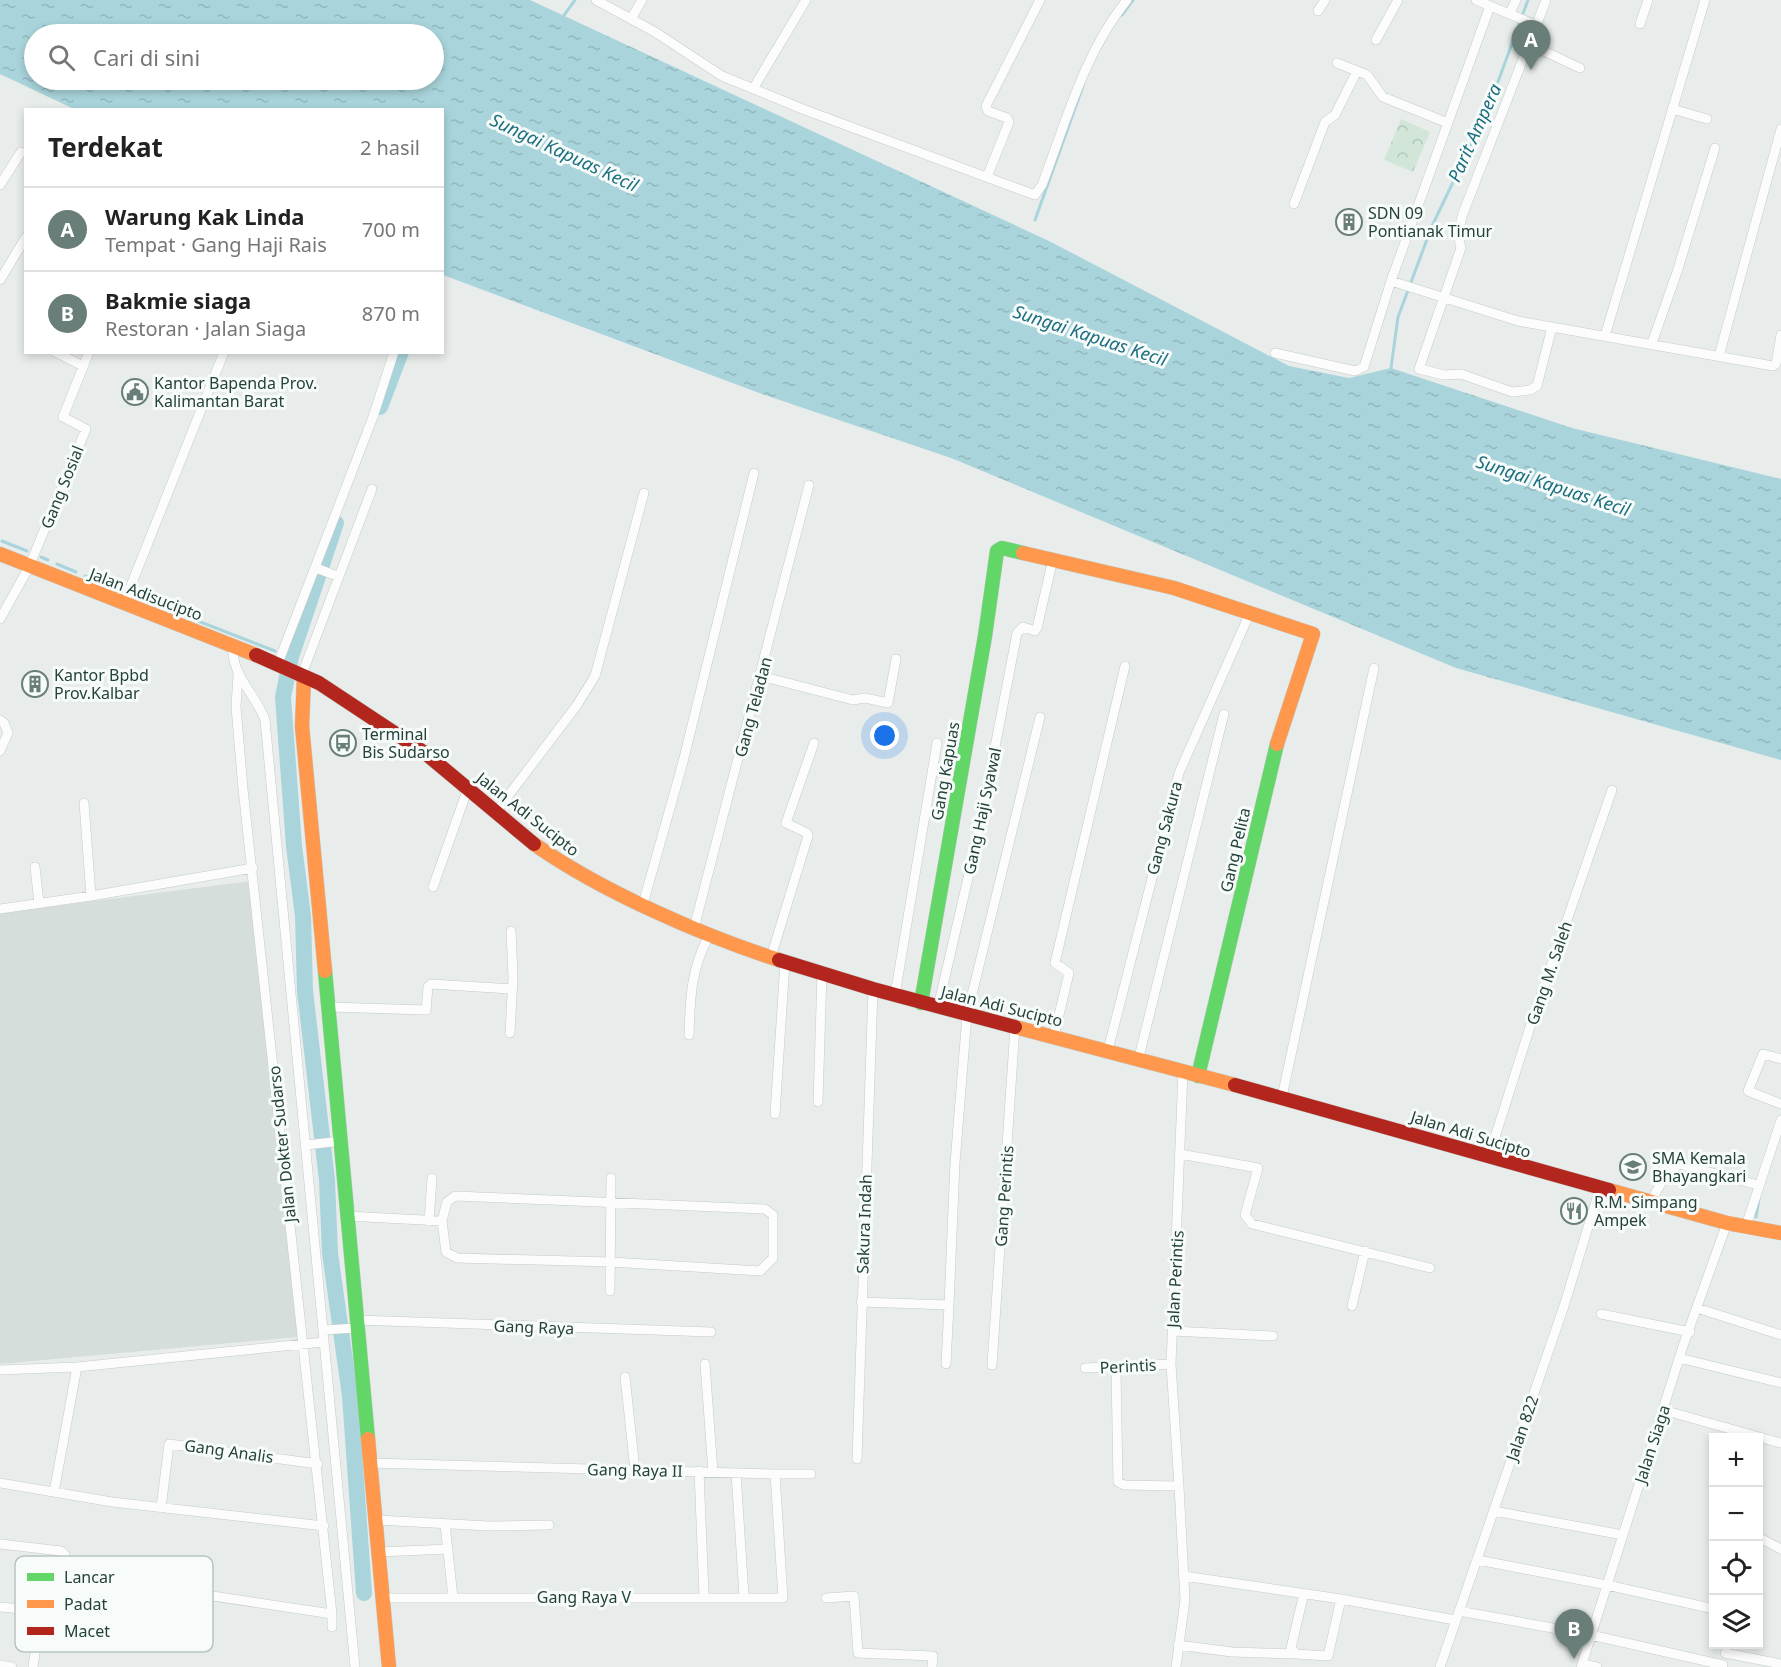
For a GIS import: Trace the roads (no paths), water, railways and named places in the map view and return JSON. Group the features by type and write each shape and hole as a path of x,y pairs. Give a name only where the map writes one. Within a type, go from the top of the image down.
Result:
{"street":[{"path":"596,0 655,32 708,69 753,89 1032,194 1038,193 1099,40 1127,0"},
{"path":"631,19 642,0"},
{"path":"753,89 806,0"},
{"path":"987,177 1009,122 1007,118 988,111 986,106 1040,0"},
{"path":"1318,11 1324,0"},
{"path":"1376,40 1398,0"},
{"path":"1476,0 1532,23"},
{"path":"1513,14 1516,0"},
{"path":"1546,0 1532,23 1529,44 1462,216 1458,235 1461,248 1419,369 1444,375 1461,374 1512,392 1530,390 1537,386 1552,327"},
{"path":"1641,24 1648,0"},
{"path":"1605,336 1705,0"},
{"path":"1275,353 1361,370 1366,362 1391,281 1490,6"},
{"path":"1529,44 1580,68"},
{"path":"1337,63 1358,70 1372,79 1383,97 1448,123"},
{"path":"1294,204 1325,122 1335,115 1358,70"},
{"path":"1672,109 1707,119"},
{"path":"1719,356 1732,300 1781,129"},
{"path":"1652,343 1677,272 1715,148"},
{"path":"0,185 21,152"},
{"path":"0,280 24,240"},
{"path":"1391,281 1500,316 1773,366 1780,355 1781,335"},
{"path":"59,354 83,366"},
{"name":"Gang Sosial","path":"29,567 86,429 63,417 88,354"},
{"path":"124,603 223,354"},
{"path":"305,703 290,671 316,568 373,417 393,354"},
{"path":"643,904 691,729 754,473"},
{"name":"Gang Teladan","path":"694,928 809,485"},
{"path":"290,671 372,489"},
{"path":"496,812 577,705 595,676 644,493"},
{"name":"Gang Kapuas","path":"921,1003 985,636 997,551 1002,548 1053,559"},
{"name":"Jalan Adisucipto","path":"0,554 233,645 290,671"},
{"path":"1053,559 1174,588 1249,615"},
{"name":"Gang Haji Syawal","path":"938,1007 978,835 1017,633 1023,627 1033,631 1037,628 1053,559"},
{"path":"0,619 29,567"},
{"path":"316,568 333,575"},
{"name":"Gang Pelita","path":"1198,1076 1278,737 1313,634 1249,615"},
{"name":"Gang Sakura","path":"1108,1050 1174,789 1194,735 1249,615"},
{"path":"233,645 233,663 266,720 320,1293 328,1330 324,1342 355,1667"},
{"path":"761,676 853,699 865,698 888,704 896,659"},
{"path":"1054,1036 1069,973 1055,963 1125,666"},
{"path":"1282,1097 1374,668"},
{"name":"Jalan Adi Sucipto","path":"290,671 319,683 425,753 535,844 571,869 694,928 822,974 921,1003 1282,1097 1727,1223 1781,1233"},
{"name":"Jalan Dokter Sudarso","path":"238,674 238,726 318,1464 332,1627"},
{"path":"319,683 305,703 302,726 330,1007 354,1325 385,1598 389,1667"},
{"path":"1138,1061 1224,714"},
{"path":"946,1364 955,1163 967,1015 1040,717"},
{"path":"0,720 4,723 8,734 0,751"},
{"path":"775,1114 778,959 808,836 807,833 786,823 814,743"},
{"path":"895,995 937,743"},
{"path":"433,887 468,788"},
{"name":"Gang M. Saleh","path":"1489,1156 1531,1024 1612,790"},
{"path":"84,803 91,896"},
{"path":"35,867 39,903"},
{"path":"0,909 253,868"},
{"path":"510,1033 511,931"},
{"path":"689,1035 694,972 701,950 710,934"},
{"path":"818,1102 822,974"},
{"path":"330,1007 426,1010 428,987 431,984 512,989"},
{"name":"Sakura Indah","path":"857,1459 873,989"},
{"name":"Gang Perintis","path":"992,1365 1015,1027"},
{"path":"1748,1091 1763,1054 1781,1059"},
{"name":"Jalan Perintis","path":"1176,1667 1185,1600 1171,1364 1183,1072"},
{"path":"1737,1089 1781,1104"},
{"path":"1746,1226 1781,1120"},
{"path":"306,1145 341,1141"},
{"path":"1180,1154 1258,1168 1245,1215 1252,1224 1430,1268"},
{"path":"1651,1201 1665,1176 1680,1164 1758,1185"},
{"path":"429,1221 432,1178"},
{"path":"610,1179 610,1291"},
{"name":"Jalan 822","path":"1440,1667 1564,1306 1600,1188"},
{"path":"456,1196 765,1209 773,1215 773,1258 760,1271 457,1258 446,1252 442,1221 447,1202 456,1196"},
{"path":"346,1216 442,1221"},
{"name":"Jalan Siaga","path":"1581,1665 1679,1358 1727,1223"},
{"path":"1352,1306 1365,1251"},
{"path":"299,1294 320,1293"},
{"path":"861,1302 949,1305"},
{"path":"1697,1308 1781,1335"},
{"path":"1601,1314 1690,1332"},
{"name":"Gang Raya","path":"328,1330 354,1325 711,1332"},
{"path":"1173,1331 1273,1336"},
{"path":"0,1370 77,1366 324,1342"},
{"path":"1679,1358 1781,1383"},
{"path":"705,1364 713,1472"},
{"name":"Perintis","path":"1085,1368 1171,1364"},
{"path":"54,1492 77,1366"},
{"path":"1116,1368 1119,1482 1124,1485 1179,1486"},
{"path":"625,1377 635,1470"},
{"path":"310,1391 329,1389"},
{"path":"1664,1410 1780,1443"},
{"path":"312,1413 331,1411"},
{"name":"Gang Analis","path":"160,1508 169,1444 318,1464"},
{"name":"Gang Raya II","path":"371,1463 811,1474"},
{"path":"699,1471 704,1596"},
{"path":"735,1473 744,1596"},
{"name":"Gang Raya V","path":"385,1598 744,1596 783,1598 775,1474"},
{"path":"0,1483 160,1508 324,1526"},
{"path":"1494,1511 1623,1535"},
{"path":"377,1520 445,1524 549,1525"},
{"path":"445,1524 453,1598"},
{"path":"1763,1540 1781,1549"},
{"path":"0,1544 61,1551 65,1556"},
{"path":"380,1552 448,1549"},
{"path":"1478,1560 1607,1585 1709,1609"},
{"path":"1184,1576 1591,1635 1722,1666 1726,1649 1781,1664"},
{"path":"1296,1654 1292,1648 1304,1593"},
{"path":"213,1596 332,1614"},
{"path":"826,1598 854,1596 858,1653 933,1656 932,1667"},
{"path":"1179,1646 1232,1652 1328,1656 1341,1599"},
{"path":"0,1607 15,1608"},
{"path":"33,1667 35,1652"},
{"path":"0,1665 12,1667"},
{"path":"1581,1665 1597,1667"}],"water":[{"name":"Sungai Kapuas Kecil","path":"0,0 530,0 1049,241 1289,366 1349,378 1391,368 1572,428 1781,479 1781,760 1456,668 951,458 765,395 444,275 444,108 72,108 34,90 444,90 444,24 24,24 24,85 0,74"}],"waterway":[{"path":"562,18 575,0"},
{"path":"1122,15 1133,0"},
{"name":"Parit Ampera","path":"1391,368 1398,317 1432,226 1488,109 1528,0"},
{"path":"1035,220 1083,86"},
{"path":"380,407 400,354"},
{"path":"336,523 291,657 283,697 294,846 303,916 305,991 327,1180 330,1253 350,1396 364,1593"},
{"path":"2,541 27,551"},
{"path":"41,557 48,560"},
{"path":"57,564 76,572"},
{"path":"85,576 121,590"},
{"path":"134,596 275,651"},
{"path":"1756,1217 1759,1199"}],"place":[{"name":"Warung Kak Linda","path":"1531,70"},
{"name":"SDN 09 Pontianak Timur","path":"1349,222"},
{"name":"Kantor Bapenda Prov. Kalimantan Barat","path":"135,392"},
{"name":"Kantor Bpbd Prov.Kalbar","path":"35,684"},
{"name":"Terminal Bis Sudarso","path":"343,743"},
{"name":"SMA Kemala Bhayangkari","path":"1633,1167"},
{"name":"R.M. Simpang Ampek","path":"1574,1211"},
{"name":"Bakmie siaga","path":"1574,1659"}]}
